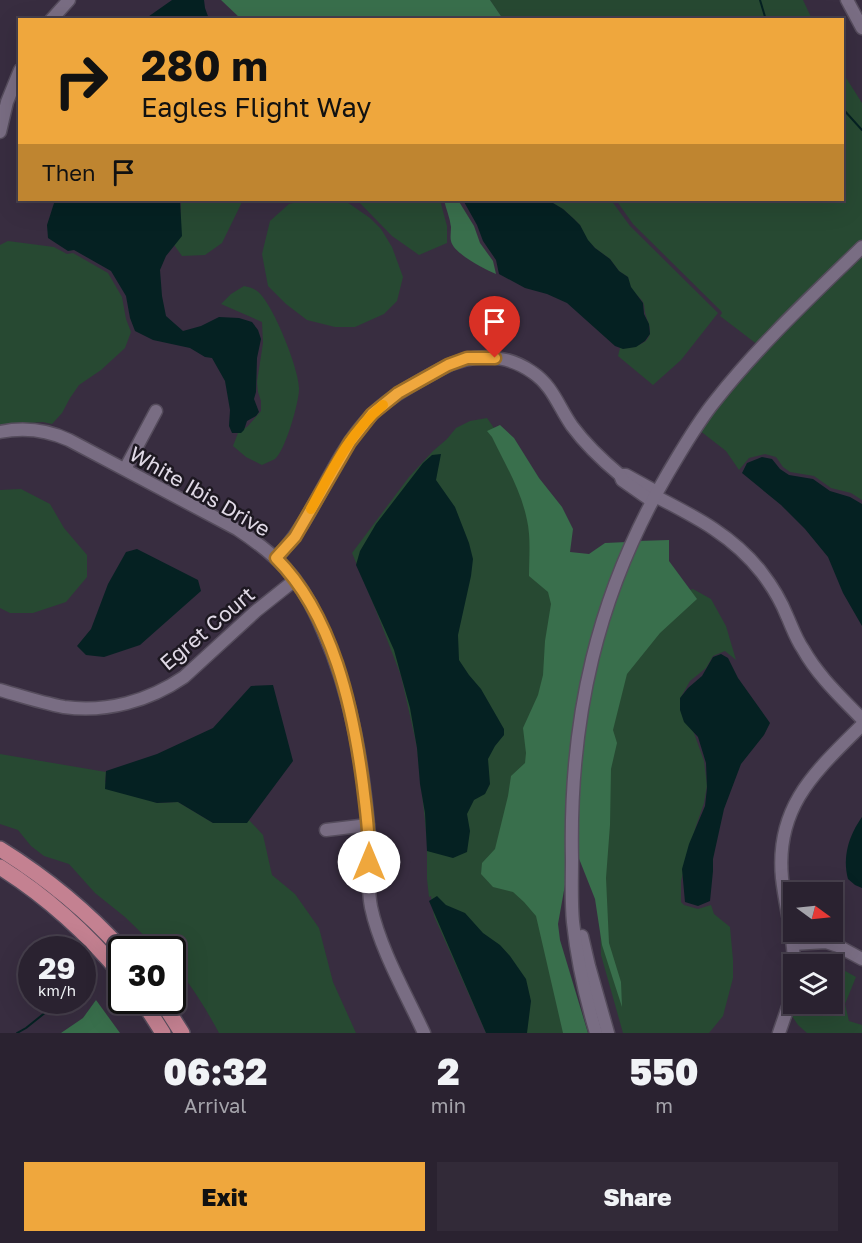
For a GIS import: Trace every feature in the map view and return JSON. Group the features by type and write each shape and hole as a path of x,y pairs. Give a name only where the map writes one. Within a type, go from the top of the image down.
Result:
{"main road":[{"path":"0,849 64,895 109,936"},
{"path":"0,867 41,896 69,920 108,960"},
{"path":"151,1014 163,1033"},
{"path":"170,1014 182,1033"}],"street":[{"path":"53,18 69,0"},
{"path":"847,0 862,28"},
{"path":"0,132 18,75"},
{"path":"596,1033 578,962 573,919 571,824 577,738 589,672 610,596 627,553 655,496 687,441 715,401 777,331 862,247"},
{"path":"276,558 295,537 350,442 372,414 412,384 448,365 467,358 504,359 521,365 536,375 554,394 584,440 620,475 622,480 697,518 721,533 748,558 775,593 799,643 812,664 862,719"},
{"path":"124,470 156,411"},
{"name":"White Ibis Drive","path":"0,432 25,429 55,434 237,529 276,558 305,594 334,658 346,693 357,742 368,825 368,887 374,919 388,956 424,1033"},
{"name":"Egret Court","path":"0,690 73,708 120,705 137,700 170,686 184,677 256,611 295,580"},
{"path":"794,954 782,866 782,847 788,824 795,803 807,782 862,725"},
{"path":"326,830 368,825"},
{"path":"572,872 583,942 608,1033"},
{"path":"794,944 826,942 862,959"},
{"path":"779,1033 786,1014"}],"green space":[{"path":"221,0 490,0 502,18 240,18"},
{"path":"490,0 803,0 812,18 502,18"},
{"path":"844,75 862,103 862,240 758,345 720,316 721,311 633,224 617,201 844,201"},
{"path":"181,201 243,201 222,243 205,255 182,256 172,242 180,226"},
{"path":"302,201 345,201 370,218 381,229 392,247 403,277 397,301 384,314 355,327 335,327 307,320 268,286 262,254 270,221 289,204"},
{"path":"358,201 440,201 447,226 447,243 419,255 392,236"},
{"path":"444,201 459,201 474,226 480,243 493,261 496,274 457,251 451,239"},
{"path":"546,201 612,201 630,226 718,313 681,360 653,385 618,356 620,348 640,345 649,335 650,328 644,304 632,289 628,277 587,240 580,225 553,203"},
{"path":"8,241 54,247 67,254 73,253 108,273 122,297 131,332 125,348 101,370 79,385 62,413 52,424 43,422 0,425 0,245"},
{"path":"862,253 862,500 851,493 831,488 814,476 790,472 776,457 765,454 749,458 739,470 726,451 699,430 756,360"},
{"path":"244,286 257,291 270,308 290,353 299,389 294,415 283,447 275,459 262,465 246,457 233,446 238,433 248,426 261,411 257,382 263,343 262,322 221,304"},
{"path":"487,418 508,448 553,594 532,895 571,1033 486,1033 434,916 427,879 427,840 417,747 401,676 352,553 409,477 456,428 470,421"},
{"path":"500,425 514,438 539,478 562,507 573,529 570,552 589,554 605,543 627,542 598,620 568,868 558,924 560,940 588,1033 563,1033 536,916 513,892 493,887 481,874 482,863 495,849 511,776 525,763 523,728 538,695 543,675 545,641 551,604 548,592 529,576 529,534 521,498 487,431"},
{"path":"21,489 50,504 64,528 87,555 87,577 66,602 33,613 10,613 0,608 0,490"},
{"path":"669,540 669,561 697,599 660,633 627,674 613,730 617,743 611,769 606,878 609,943 621,982 622,1007 602,945 595,899 576,851 578,778 588,699 606,622 637,541"},
{"path":"693,589 711,599 726,626 736,660 725,651 713,656 706,668 690,681 681,697 704,761 707,785 704,803 681,881 681,902 698,909 711,905 714,914 730,927 733,978 723,1016 709,1033 623,1033 601,955 600,914 618,639 671,595"},
{"path":"0,754 106,772 105,782 157,803 178,802 213,823 246,823 249,820 263,835 272,875 295,894 319,928 333,982 356,1033 219,1033 186,980 186,936 145,936 95,893 69,864 44,856 31,846 18,830 0,824"},
{"path":"843,970 856,977 845,1004 849,1021 862,1025 862,1033 807,1033 792,1016 793,1014 843,1014"},
{"path":"96,1000 120,1033 61,1033 86,1014 96,1014"}],"shaded area":[{"path":"172,0 204,0 209,18 146,18"},
{"path":"55,201 180,201 182,236 166,256 160,270 166,316 183,331 201,326 219,317 239,318 252,322 261,339 254,399 259,412 247,421 241,433 232,433 229,426 230,410 225,381 212,358 205,357 190,348 153,340 135,331 126,296 111,271 74,250 68,251 48,238 47,225"},
{"path":"464,201 546,201 563,209 580,225 595,248 628,277 631,287 643,303 650,334 636,347 623,349 615,346 567,303 525,288 499,274 496,260 483,241"},
{"path":"441,454 436,480 455,507 473,559 458,635 459,660 481,689 504,729 504,735 488,759 490,784 485,794 474,800 467,814 470,831 467,852 453,858 427,851 425,813 410,708 394,650 356,565 360,551 376,524 423,463 432,455"},
{"path":"762,457 772,459 789,475 813,479 830,491 850,497 862,504 862,626 843,593 828,557 781,505 742,473 747,463"},
{"path":"137,549 198,580 201,591 140,645 104,657 86,655 77,646 91,629 108,584 126,552"},
{"path":"721,654 728,658 738,678 770,723 764,735 741,764 724,809 713,859 710,901 698,906 685,902 682,869 689,844 705,806 706,763 698,737 684,722 680,710 680,698 702,676 713,657"},
{"path":"273,685 293,761 247,823 213,823 178,802 157,803 105,789 106,771 157,754 213,728 251,686"},
{"path":"862,817 862,888 848,879 846,854 853,831"},
{"path":"437,896 446,905 465,913 483,933 500,945 526,979 531,1001 527,1033 486,1033 429,901"}],"waterway":[{"path":"760,0 765,18"},
{"path":"844,110 862,130"},
{"path":"17,1033 44,1014"}],"slow traffic":[{"path":"311,509 358,430 383,405"}],"route":[{"path":"369,862 369,838 360,758 346,693 321,625 301,588 276,558 295,537 350,442 372,414 398,393 448,365 467,358 495,358"}]}
